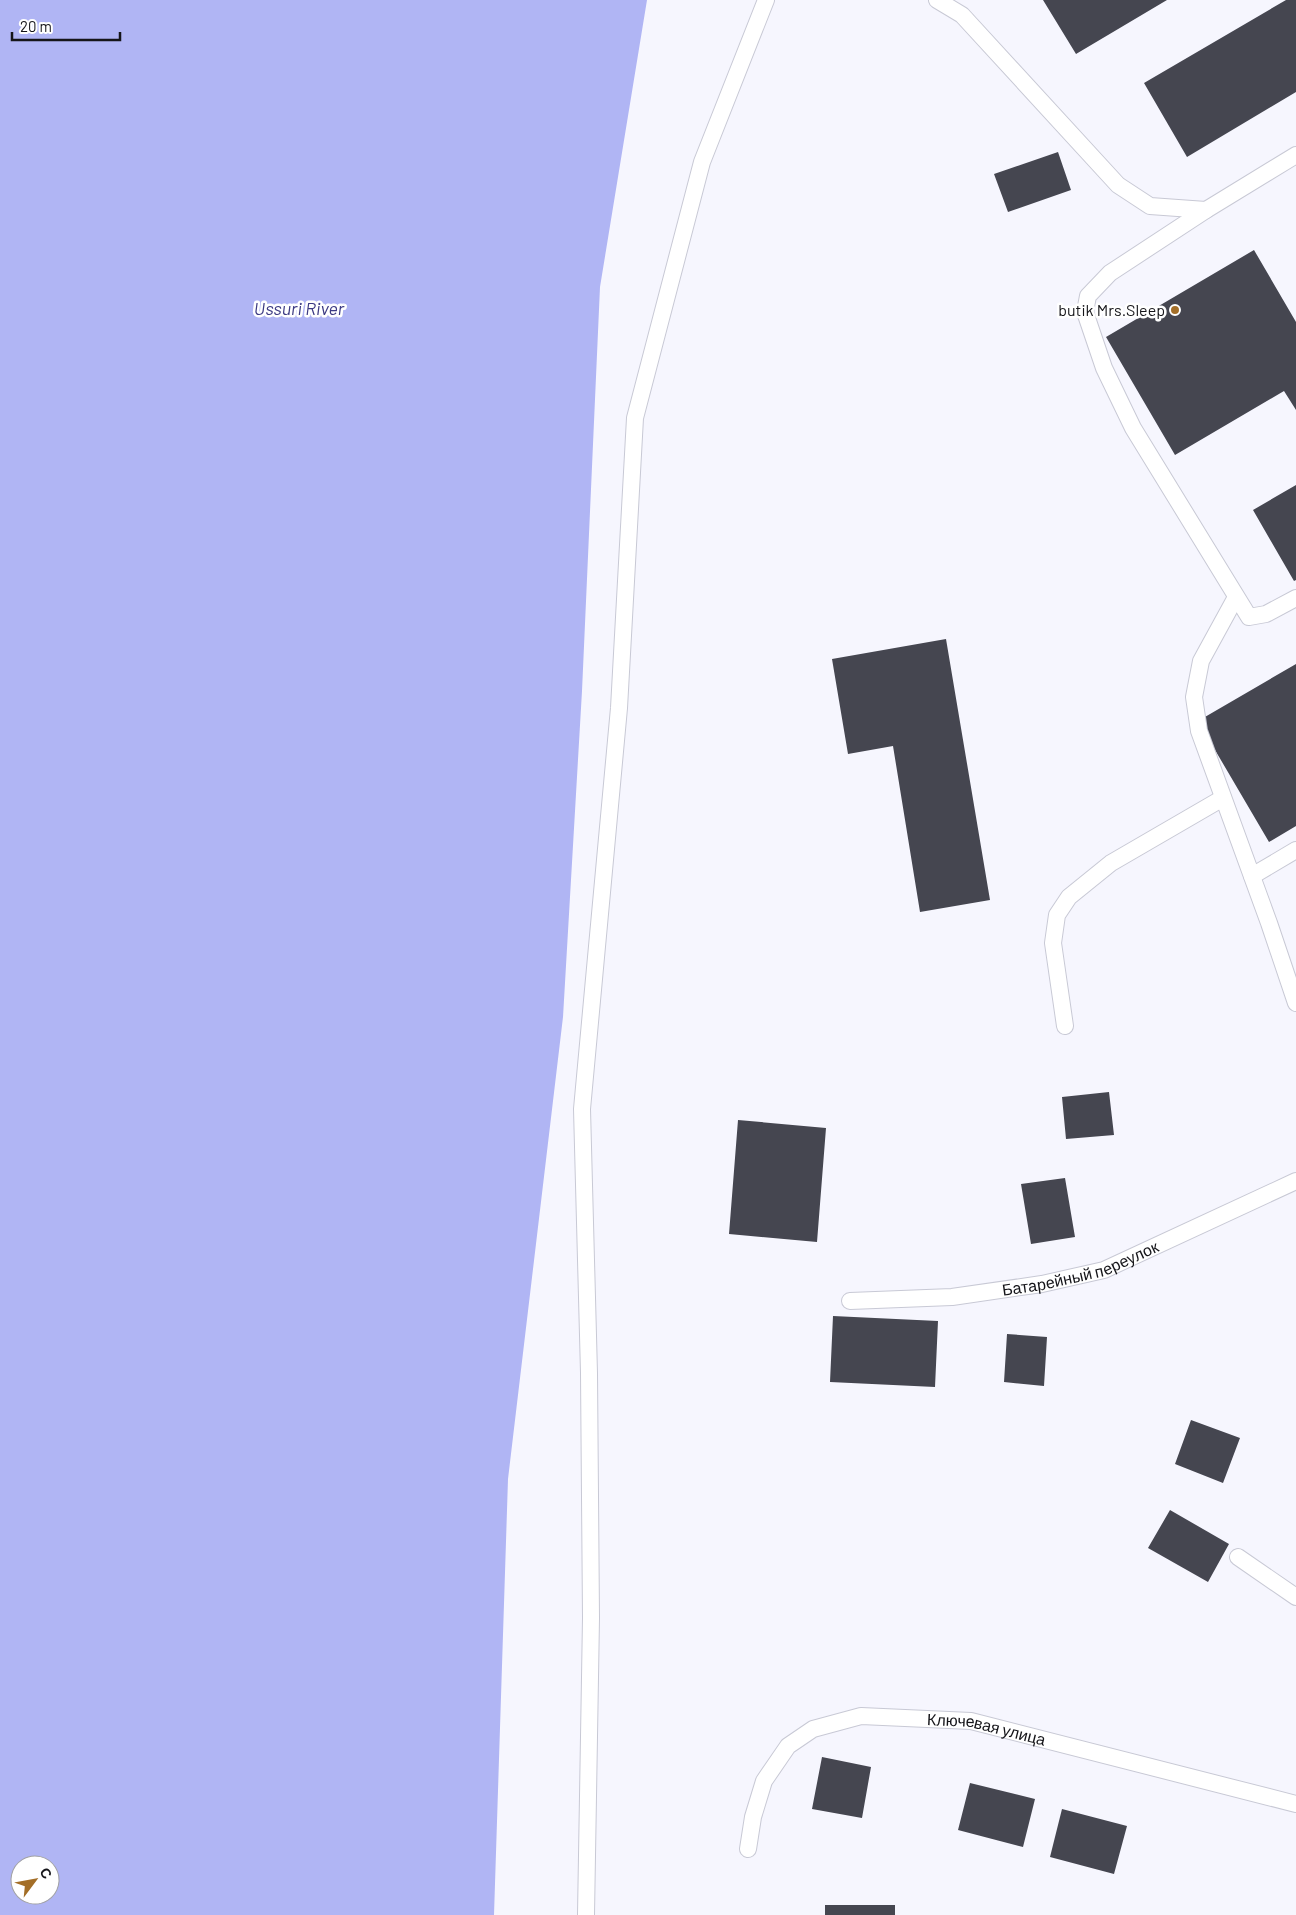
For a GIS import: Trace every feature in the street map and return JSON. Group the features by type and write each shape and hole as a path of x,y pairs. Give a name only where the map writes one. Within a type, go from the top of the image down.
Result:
{"lane":[{"path":"586,1915 591,1608 589,1373 582,1109 619,708 635,418 702,162 766,0"},
{"path":"937,0 962,15 1118,185 1150,206 1206,210"},
{"path":"1296,155 1206,210 1110,273 1088,296 1085,312 1104,368 1132,428 1249,617 1266,614 1296,598"},
{"path":"1236,597 1201,661 1194,697 1199,731 1296,1003"},
{"path":"1065,1026 1053,943 1057,915 1069,897 1111,863 1223,798"},
{"path":"1252,876 1296,850"},
{"name":"Батарейный переулок","path":"850,1301 952,1297 1042,1284 1104,1270 1296,1181"},
{"path":"1238,1557 1296,1597"},
{"name":"Ключевая улица","path":"748,1849 753,1817 764,1781 788,1746 812,1729 861,1716 971,1721 1296,1804"}],"water":[{"name":"Ussuri River","path":"0,0 647,0 600,287 582,691 563,1017 508,1479 494,1915 0,1915"}],"building":[{"path":"1043,0 1167,0 1076,54"},
{"path":"1286,0 1296,0 1296,92 1187,157 1144,83"},
{"path":"1058,152 1071,190 1008,212 994,174"},
{"path":"1254,250 1296,322 1296,410 1284,391 1175,455 1106,337"},
{"path":"1296,485 1296,580 1294,581 1253,510"},
{"path":"946,639 990,900 920,912 893,746 848,754 832,659"},
{"path":"1296,664 1296,826 1269,842 1198,721"},
{"path":"1109,1092 1114,1135 1066,1139 1062,1097"},
{"path":"738,1120 826,1128 817,1242 729,1234"},
{"path":"1065,1178 1075,1237 1031,1244 1021,1184"},
{"path":"833,1316 938,1321 935,1387 830,1382"},
{"path":"1007,1334 1047,1337 1044,1386 1004,1382"},
{"path":"1191,1420 1240,1438 1223,1483 1175,1464"},
{"path":"1170,1510 1229,1544 1208,1582 1148,1548"},
{"path":"822,1757 871,1767 862,1818 812,1809"},
{"path":"970,1783 1035,1799 1023,1847 958,1830"},
{"path":"1062,1809 1127,1826 1114,1874 1050,1857"},
{"path":"825,1905 895,1905 895,1915 825,1915"}],"place":[{"name":"butik Mrs.Sleep","path":"1175,310"}]}
